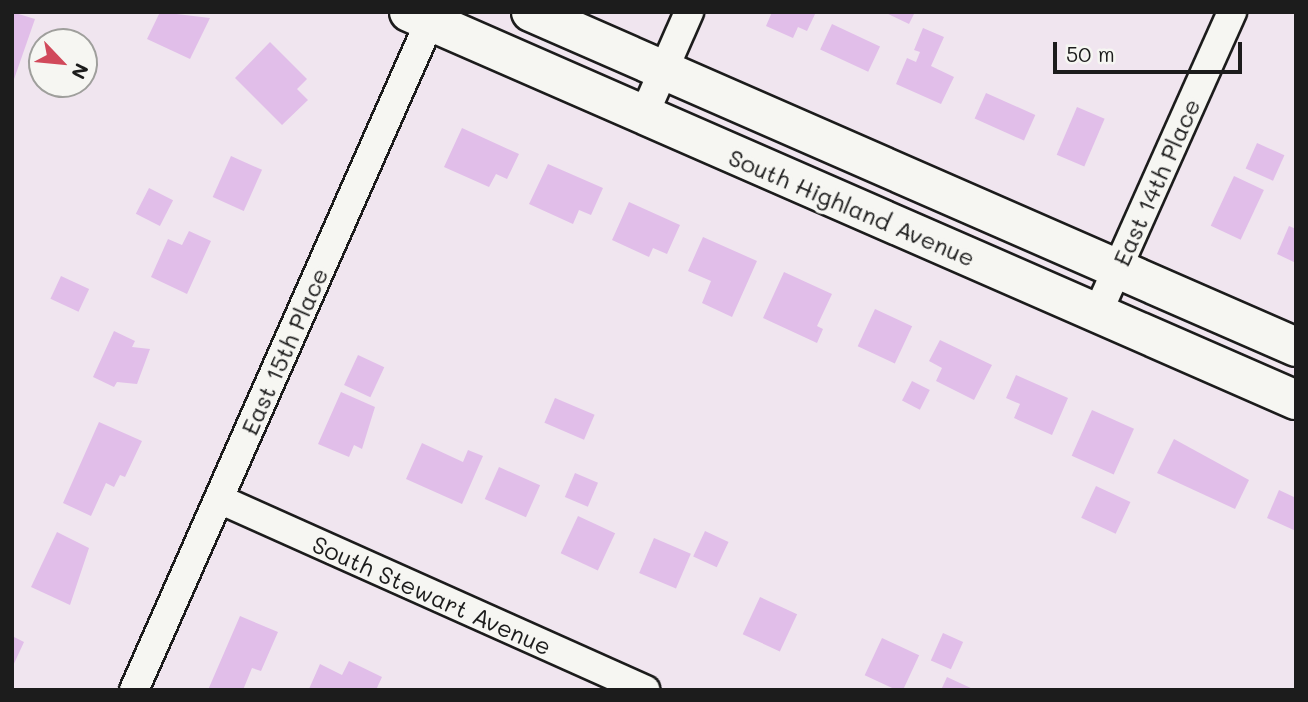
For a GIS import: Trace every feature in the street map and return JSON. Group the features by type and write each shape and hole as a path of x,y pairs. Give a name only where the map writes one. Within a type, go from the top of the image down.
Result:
{"main road":[{"name":"South Highland Avenue","path":"531,12 1296,347"},
{"name":"South Highland Avenue","path":"424,15 642,117 1296,400"}],"street":[{"path":"642,117 689,12"},
{"name":"East 14th Place","path":"1097,314 1232,12"},
{"name":"East 15th Place","path":"134,690 219,499 424,15"},
{"name":"South Stewart Avenue","path":"219,499 645,690"}],"building":[{"path":"12,12 35,19 32,28 28,28 28,39 12,85"},
{"path":"160,12 210,18 190,59 147,39"},
{"path":"772,12 816,12 807,31 798,27 793,38 766,26"},
{"path":"884,12 915,12 909,24"},
{"path":"832,24 880,46 868,72 820,49"},
{"path":"923,28 944,37 931,66 954,77 941,104 896,84 907,58 916,62 920,52 914,50"},
{"path":"270,42 307,79 297,89 308,100 282,125 235,78"},
{"path":"986,93 1035,115 1024,141 975,119"},
{"path":"1077,107 1105,119 1084,167 1057,155"},
{"path":"462,128 519,154 507,179 496,174 489,187 444,167"},
{"path":"1257,143 1284,155 1273,181 1246,169"},
{"path":"231,156 262,170 244,211 213,197"},
{"path":"548,164 603,188 591,215 579,210 573,224 529,204"},
{"path":"1234,176 1264,190 1241,240 1211,226"},
{"path":"149,188 173,200 160,226 136,214"},
{"path":"629,202 680,225 667,254 653,248 649,257 612,240"},
{"path":"1289,226 1296,229 1296,263 1277,254"},
{"path":"189,231 211,241 187,294 151,277 168,239 182,245"},
{"path":"703,237 757,261 732,317 702,303 711,281 688,271"},
{"path":"784,272 832,294 817,326 823,329 817,343 763,318"},
{"path":"61,276 89,289 79,312 50,299"},
{"path":"875,309 912,326 895,363 858,346"},
{"path":"114,331 135,341 132,347 150,349 137,384 117,382 114,387 93,377"},
{"path":"940,340 992,365 974,400 936,381 942,368 929,361"},
{"path":"358,355 384,367 370,397 344,385"},
{"path":"1016,375 1068,398 1052,435 1014,418 1020,404 1006,398"},
{"path":"912,381 930,390 920,410 902,401"},
{"path":"341,392 375,407 362,449 354,445 349,457 318,444"},
{"path":"555,398 595,415 584,440 544,423"},
{"path":"1092,410 1134,429 1114,474 1072,456"},
{"path":"99,422 142,441 125,477 120,475 114,487 106,483 91,516 63,503"},
{"path":"1174,439 1249,480 1235,509 1157,473"},
{"path":"422,443 463,462 468,450 483,456 462,504 406,479"},
{"path":"499,467 540,485 526,517 485,499"},
{"path":"575,473 598,483 588,507 565,497"},
{"path":"1096,486 1130,502 1116,534 1081,518"},
{"path":"1279,490 1296,498 1296,531 1267,518"},
{"path":"578,516 615,533 598,570 561,553"},
{"path":"705,531 729,542 717,567 693,556"},
{"path":"57,532 89,548 70,605 31,587"},
{"path":"654,538 691,554 676,589 639,573"},
{"path":"760,597 797,614 780,651 743,634"},
{"path":"240,616 278,632 261,671 252,668 243,690 208,690"},
{"path":"943,633 963,642 951,669 931,660"},
{"path":"12,636 24,642 12,668"},
{"path":"882,638 919,655 903,690 897,690 865,675"},
{"path":"349,661 382,677 376,690 309,689 320,664 342,675"},
{"path":"947,677 975,690 941,690"}]}
